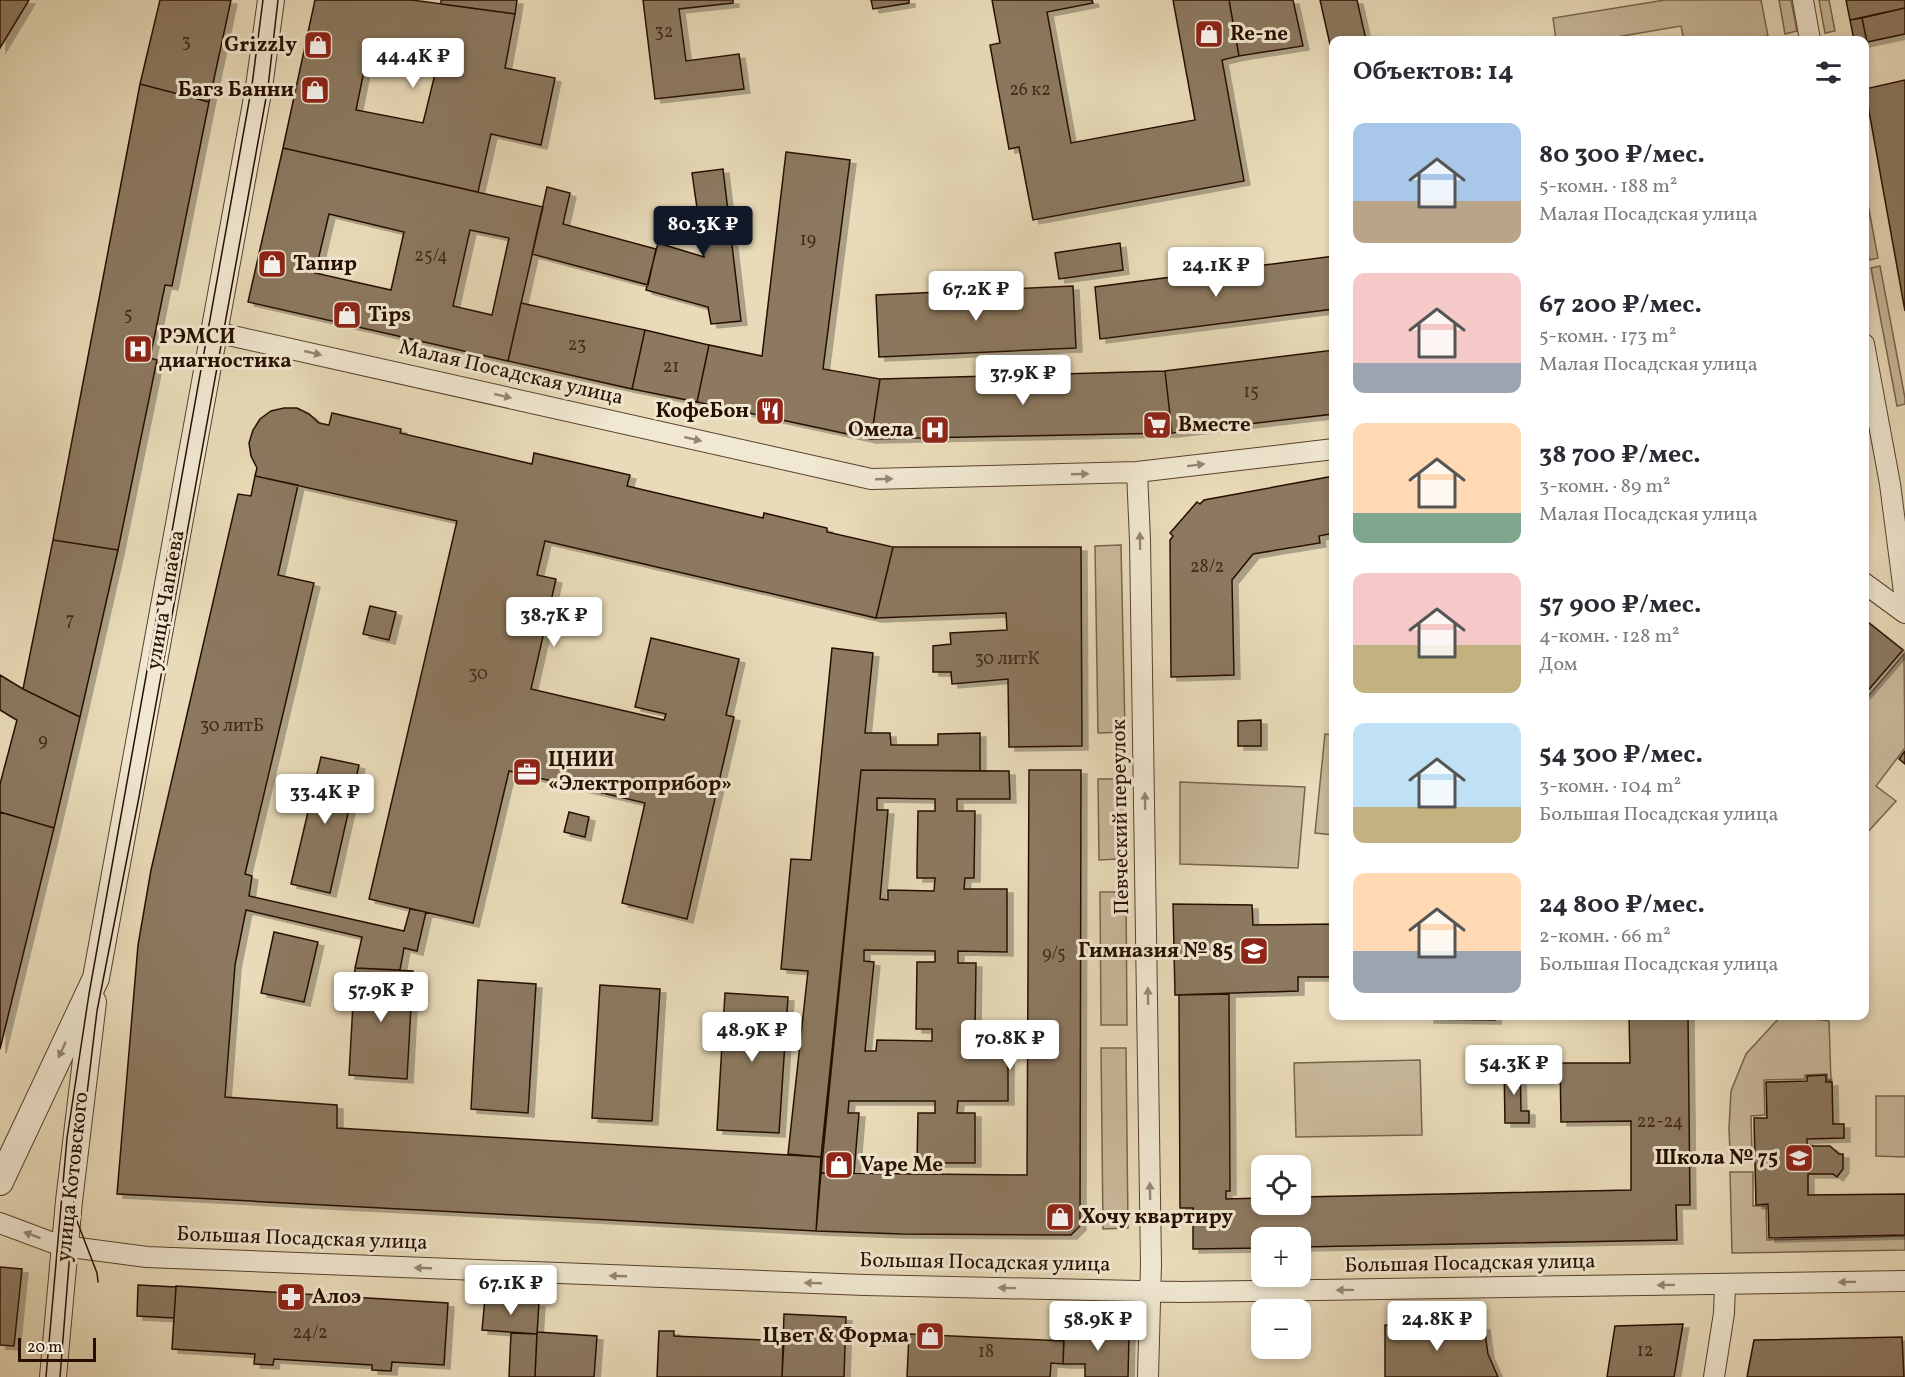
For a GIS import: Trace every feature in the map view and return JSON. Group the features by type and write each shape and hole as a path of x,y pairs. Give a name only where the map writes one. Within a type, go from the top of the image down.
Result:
{"street":[{"name":"улица Чапаева","path":"0,1182 96,978 259,87 271,0"},
{"path":"1803,0 1809,36"},
{"name":"Малая Посадская улица","path":"214,332 871,479 1137,472 1329,450"},
{"path":"1870,405 1890,484 1905,600"},
{"name":"Певческий переулок","path":"1137,472 1146,874 1150,1291 1148,1377"},
{"path":"1869,587 1905,613"},
{"name":"улица Котовского","path":"53,1377 64,1245 96,978"},
{"name":"Большая Посадская улица","path":"0,1223 64,1245 147,1257 876,1285 1253,1292 1905,1281"},
{"path":"1714,1377 1725,1313 1725,1284"}],"shaded area":[{"path":"1665,0 1761,0 1768,36 1683,36 1681,26 1622,36 1555,36 1553,18"},
{"path":"1779,0 1791,0 1797,31 1785,34"},
{"path":"1819,0 1829,0 1835,31 1825,33"},
{"path":"1869,210 1878,258 1869,260"},
{"path":"1880,266 1905,398 1905,404 1897,406 1871,268"},
{"path":"1121,545 1125,732 1098,733 1095,546"},
{"path":"1904,654 1905,748 1876,786 1896,801 1869,831 1869,695"},
{"path":"1325,734 1329,734 1329,835 1315,833"},
{"path":"1098,779 1125,779 1126,825 1117,826 1118,859 1099,860"},
{"path":"1180,782 1305,787 1298,868 1180,864"},
{"path":"1100,892 1126,892 1127,1025 1101,1025"},
{"path":"1777,1020 1829,1021 1831,1081 1827,1080 1827,1074 1805,1075 1805,1079 1764,1080 1765,1115 1751,1116 1752,1152 1730,1153 1731,1091 1746,1054"},
{"path":"1101,1048 1126,1048 1128,1228 1103,1229"},
{"path":"1420,1060 1422,1135 1296,1137 1294,1063"},
{"path":"1876,1096 1905,1096 1905,1157 1876,1156"},
{"path":"1730,1172 1753,1172 1753,1206 1766,1206 1767,1240 1905,1236 1905,1250 1732,1253"}],"building":[{"path":"0,0 29,0 0,48"},
{"path":"160,0 231,0 209,102 140,84"},
{"path":"315,0 412,0 515,14 505,68 555,78 541,145 491,134 478,192 283,148","holes":["366,61 435,74 423,123 356,110"]},
{"path":"441,0 517,0 515,14 441,4"},
{"path":"643,0 733,0 733,3 679,9 686,61 739,54 744,89 655,99"},
{"path":"871,0 909,0 909,3 873,9"},
{"path":"992,0 1092,0 1093,3 1047,12 1071,143 1195,120 1173,0 1229,0 1239,56 1222,60 1244,181 1033,220 1019,147 1009,149 990,45 1000,43"},
{"path":"1229,0 1293,0 1303,46 1239,56"},
{"path":"1320,0 1357,0 1365,36 1329,36 1329,40"},
{"path":"1846,0 1905,0 1905,8 1850,20"},
{"path":"1905,8 1905,34 1869,42 1862,18"},
{"path":"1862,18 1866,36 1853,36 1850,20"},
{"path":"1905,80 1905,311 1869,111 1869,88"},
{"path":"140,84 209,102 172,286 165,285 150,358 157,360 118,550 53,540"},
{"path":"283,148 543,207 508,361 248,302","holes":["329,214 404,232 391,290 315,273","470,230 509,238 492,315 453,306"]},
{"path":"786,152 850,160 823,369 880,379 871,439 697,402 709,345 762,356"},
{"path":"723,169 741,321 711,324 708,307 646,290 658,243 704,257 692,173"},
{"path":"547,187 570,193 563,224 656,249 648,285 532,254"},
{"path":"1120,243 1123,270 1059,279 1055,253"},
{"path":"1329,257 1329,310 1100,339 1095,287"},
{"path":"1073,286 1076,348 879,357 876,295"},
{"path":"521,303 645,330 632,389 508,361"},
{"path":"645,330 709,345 697,402 632,389"},
{"path":"1329,351 1329,415 1172,433 1165,371"},
{"path":"1165,371 1172,433 871,439 880,379"},
{"path":"297,408 309,414 319,423 329,425 332,413 401,429 400,433 532,464 534,453 630,475 627,486 763,518 764,513 827,528 827,532 893,547 876,618 545,541 537,575 556,579 531,689 664,720 666,714 635,707 651,638 739,659 726,715 734,717 687,919 622,903 645,803 509,771 473,923 369,899 457,521 255,476 257,468 251,456 249,443 253,430 260,419 271,411"},
{"path":"255,476 298,485 278,575 314,583 245,874 252,876 249,896 404,931 410,909 426,912 417,951 404,948 400,970 355,968 362,937 246,910 235,965 225,1097 337,1105 337,1128 821,1157 816,1231 117,1194 138,945 151,870 238,494 251,496"},
{"path":"1329,477 1329,534 1319,536 1320,543 1253,554 1232,580 1234,675 1171,677 1170,540 1173,536 1170,533 1197,502 1200,504 1204,500"},
{"path":"53,540 118,550 80,717 23,689"},
{"path":"893,547 1081,547 1082,746 1009,747 1008,679 952,684 951,672 933,672 933,646 951,644 950,633 1007,630 1006,613 876,618"},
{"path":"370,606 396,612 389,640 363,634"},
{"path":"1869,623 1903,650 1869,689"},
{"path":"832,648 873,653 865,733 890,733 891,745 938,745 938,734 980,733 980,771 861,770 821,1157 788,1154 808,971 781,969 791,859 811,860"},
{"path":"0,675 80,717 54,828 0,812 0,784 17,720 0,710"},
{"path":"1261,720 1261,746 1238,746 1238,721"},
{"path":"1905,751 1905,764 1899,759"},
{"path":"321,757 359,765 330,893 291,884"},
{"path":"861,770 1009,771 1010,799 957,799 957,811 975,811 974,878 965,878 964,889 1007,889 1007,952 958,951 958,963 976,963 975,1029 963,1029 963,1040 1008,1041 1008,1101 958,1101 957,1113 975,1113 975,1163 917,1163 918,1113 935,1113 935,1101 849,1101 848,1113 859,1113 854,1173 821,1173","holes":["877,798 935,799 935,811 918,811 917,865 917,878 935,878 934,891 888,890 888,900 880,899 888,810 877,810","864,950 935,951 935,962 917,962 916,1029 932,1029 932,1041 877,1040 876,1051 865,1051 874,962 864,961"]},
{"path":"1029,770 1081,770 1080,1226 1071,1235 816,1231 821,1173 1027,1175"},
{"path":"0,812 54,828 0,1049"},
{"path":"569,812 589,817 585,837 564,832"},
{"name":"Гимназия № 85","path":"1173,904 1252,905 1253,925 1329,924 1329,977 1298,977 1298,991 1175,995"},
{"path":"274,932 318,942 304,1002 261,993"},
{"path":"355,968 413,971 407,1079 349,1075"},
{"path":"478,980 536,984 528,1113 471,1109"},
{"path":"600,985 660,989 652,1121 592,1118"},
{"path":"725,993 788,997 779,1133 717,1130"},
{"path":"1229,994 1230,1191 1226,1191 1226,1199 1251,1198 1251,1215 1311,1215 1311,1197 1631,1190 1631,1121 1561,1122 1560,1063 1630,1063 1629,1020 1688,1020 1690,1205 1676,1205 1677,1240 1311,1247 1311,1227 1251,1227 1251,1248 1193,1249 1193,1208 1180,1208 1179,995"},
{"path":"1504,1065 1520,1065 1521,1111 1529,1111 1529,1123 1505,1123"},
{"name":"Школа № 75","path":"1826,1075 1826,1082 1832,1082 1833,1124 1844,1124 1844,1138 1807,1139 1807,1146 1830,1146 1839,1154 1843,1154 1843,1169 1837,1177 1833,1174 1808,1174 1808,1195 1905,1194 1905,1235 1769,1238 1768,1204 1756,1205 1754,1118 1767,1118 1766,1082 1807,1081 1807,1076"},
{"path":"0,1267 22,1269 14,1346 0,1345"},
{"path":"138,1285 176,1287 174,1318 137,1316"},
{"path":"176,1286 448,1303 444,1365 392,1362 391,1371 372,1370 372,1365 274,1359 273,1365 254,1364 255,1354 172,1349"},
{"path":"485,1298 539,1303 537,1334 482,1330"},
{"path":"784,1314 846,1317 844,1377 782,1377"},
{"path":"1683,1324 1674,1377 1607,1377 1615,1326"},
{"path":"1385,1325 1484,1326 1488,1354 1498,1377 1385,1377"},
{"path":"1064,1329 1121,1330 1129,1335 1128,1377 1085,1377 1085,1364 1063,1364"},
{"path":"659,1331 674,1331 674,1336 784,1341 782,1377 657,1377"},
{"path":"537,1332 597,1336 594,1377 535,1377"},
{"path":"511,1333 537,1334 535,1377 509,1377"},
{"path":"909,1334 1064,1341 1063,1364 1051,1363 1050,1377 907,1377"},
{"path":"1902,1337 1904,1377 1747,1377 1754,1340"}],"tram line":[{"path":"46,1377 67,1138 89,994 252,85 263,0"},
{"path":"60,1377 74,1201 97,1011 139,797 268,87 278,0"},
{"path":"75,1216 97,1273 98,1282"}],"place":[{"name":"Re-ne","path":"1209,34"},
{"name":"Grizzly","path":"318,45"},
{"name":"Багз Банни","path":"315,90"},
{"name":"Тапир","path":"272,264"},
{"name":"Tips","path":"347,315"},
{"name":"РЭМСИ диагностика","path":"138,349"},
{"name":"КофеБон","path":"770,411"},
{"name":"Вместе","path":"1157,425"},
{"name":"Омела","path":"935,430"},
{"name":"ЦНИИ «Электроприбор»","path":"527,772"},
{"name":"Гимназия № 85","path":"1254,951"},
{"name":"Школа № 75","path":"1799,1158"},
{"name":"Vape Me","path":"839,1165"},
{"name":"Хочу квартиру","path":"1060,1217"},
{"name":"Алоэ","path":"291,1297"},
{"name":"Цвет & Форма","path":"930,1336"}]}
